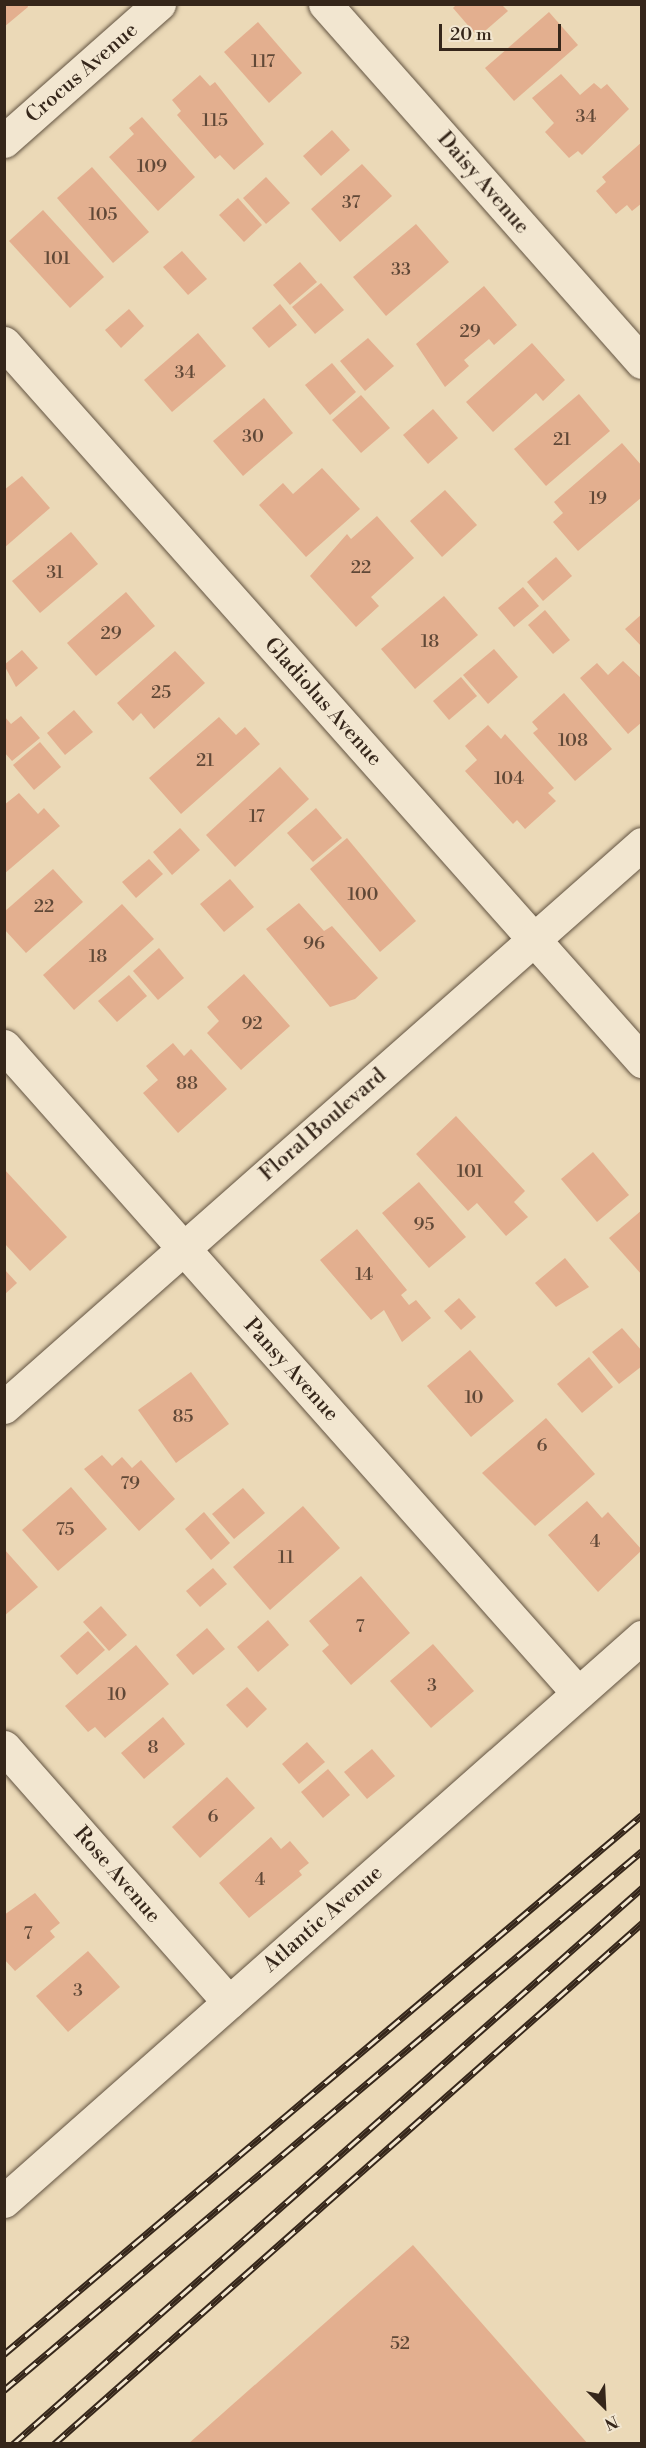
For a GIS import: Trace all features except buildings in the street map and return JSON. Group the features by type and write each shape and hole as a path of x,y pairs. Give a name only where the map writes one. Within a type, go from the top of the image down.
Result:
{"street":[{"name":"Crocus Avenue","path":"4,141 159,4"},
{"name":"Daisy Avenue","path":"325,4 642,363"},
{"name":"Gladiolus Avenue","path":"4,343 642,1061"},
{"name":"Floral Boulevard","path":"4,1407 642,844"},
{"name":"Pansy Avenue","path":"4,1046 578,1693"},
{"name":"Atlantic Avenue","path":"4,2201 642,1637"},
{"name":"Rose Avenue","path":"4,1747 229,2002"}],"railway":[{"path":"4,2354 642,1815"},
{"path":"4,2390 642,1851"},
{"path":"13,2444 642,1888"},
{"path":"54,2444 642,1923"}]}
